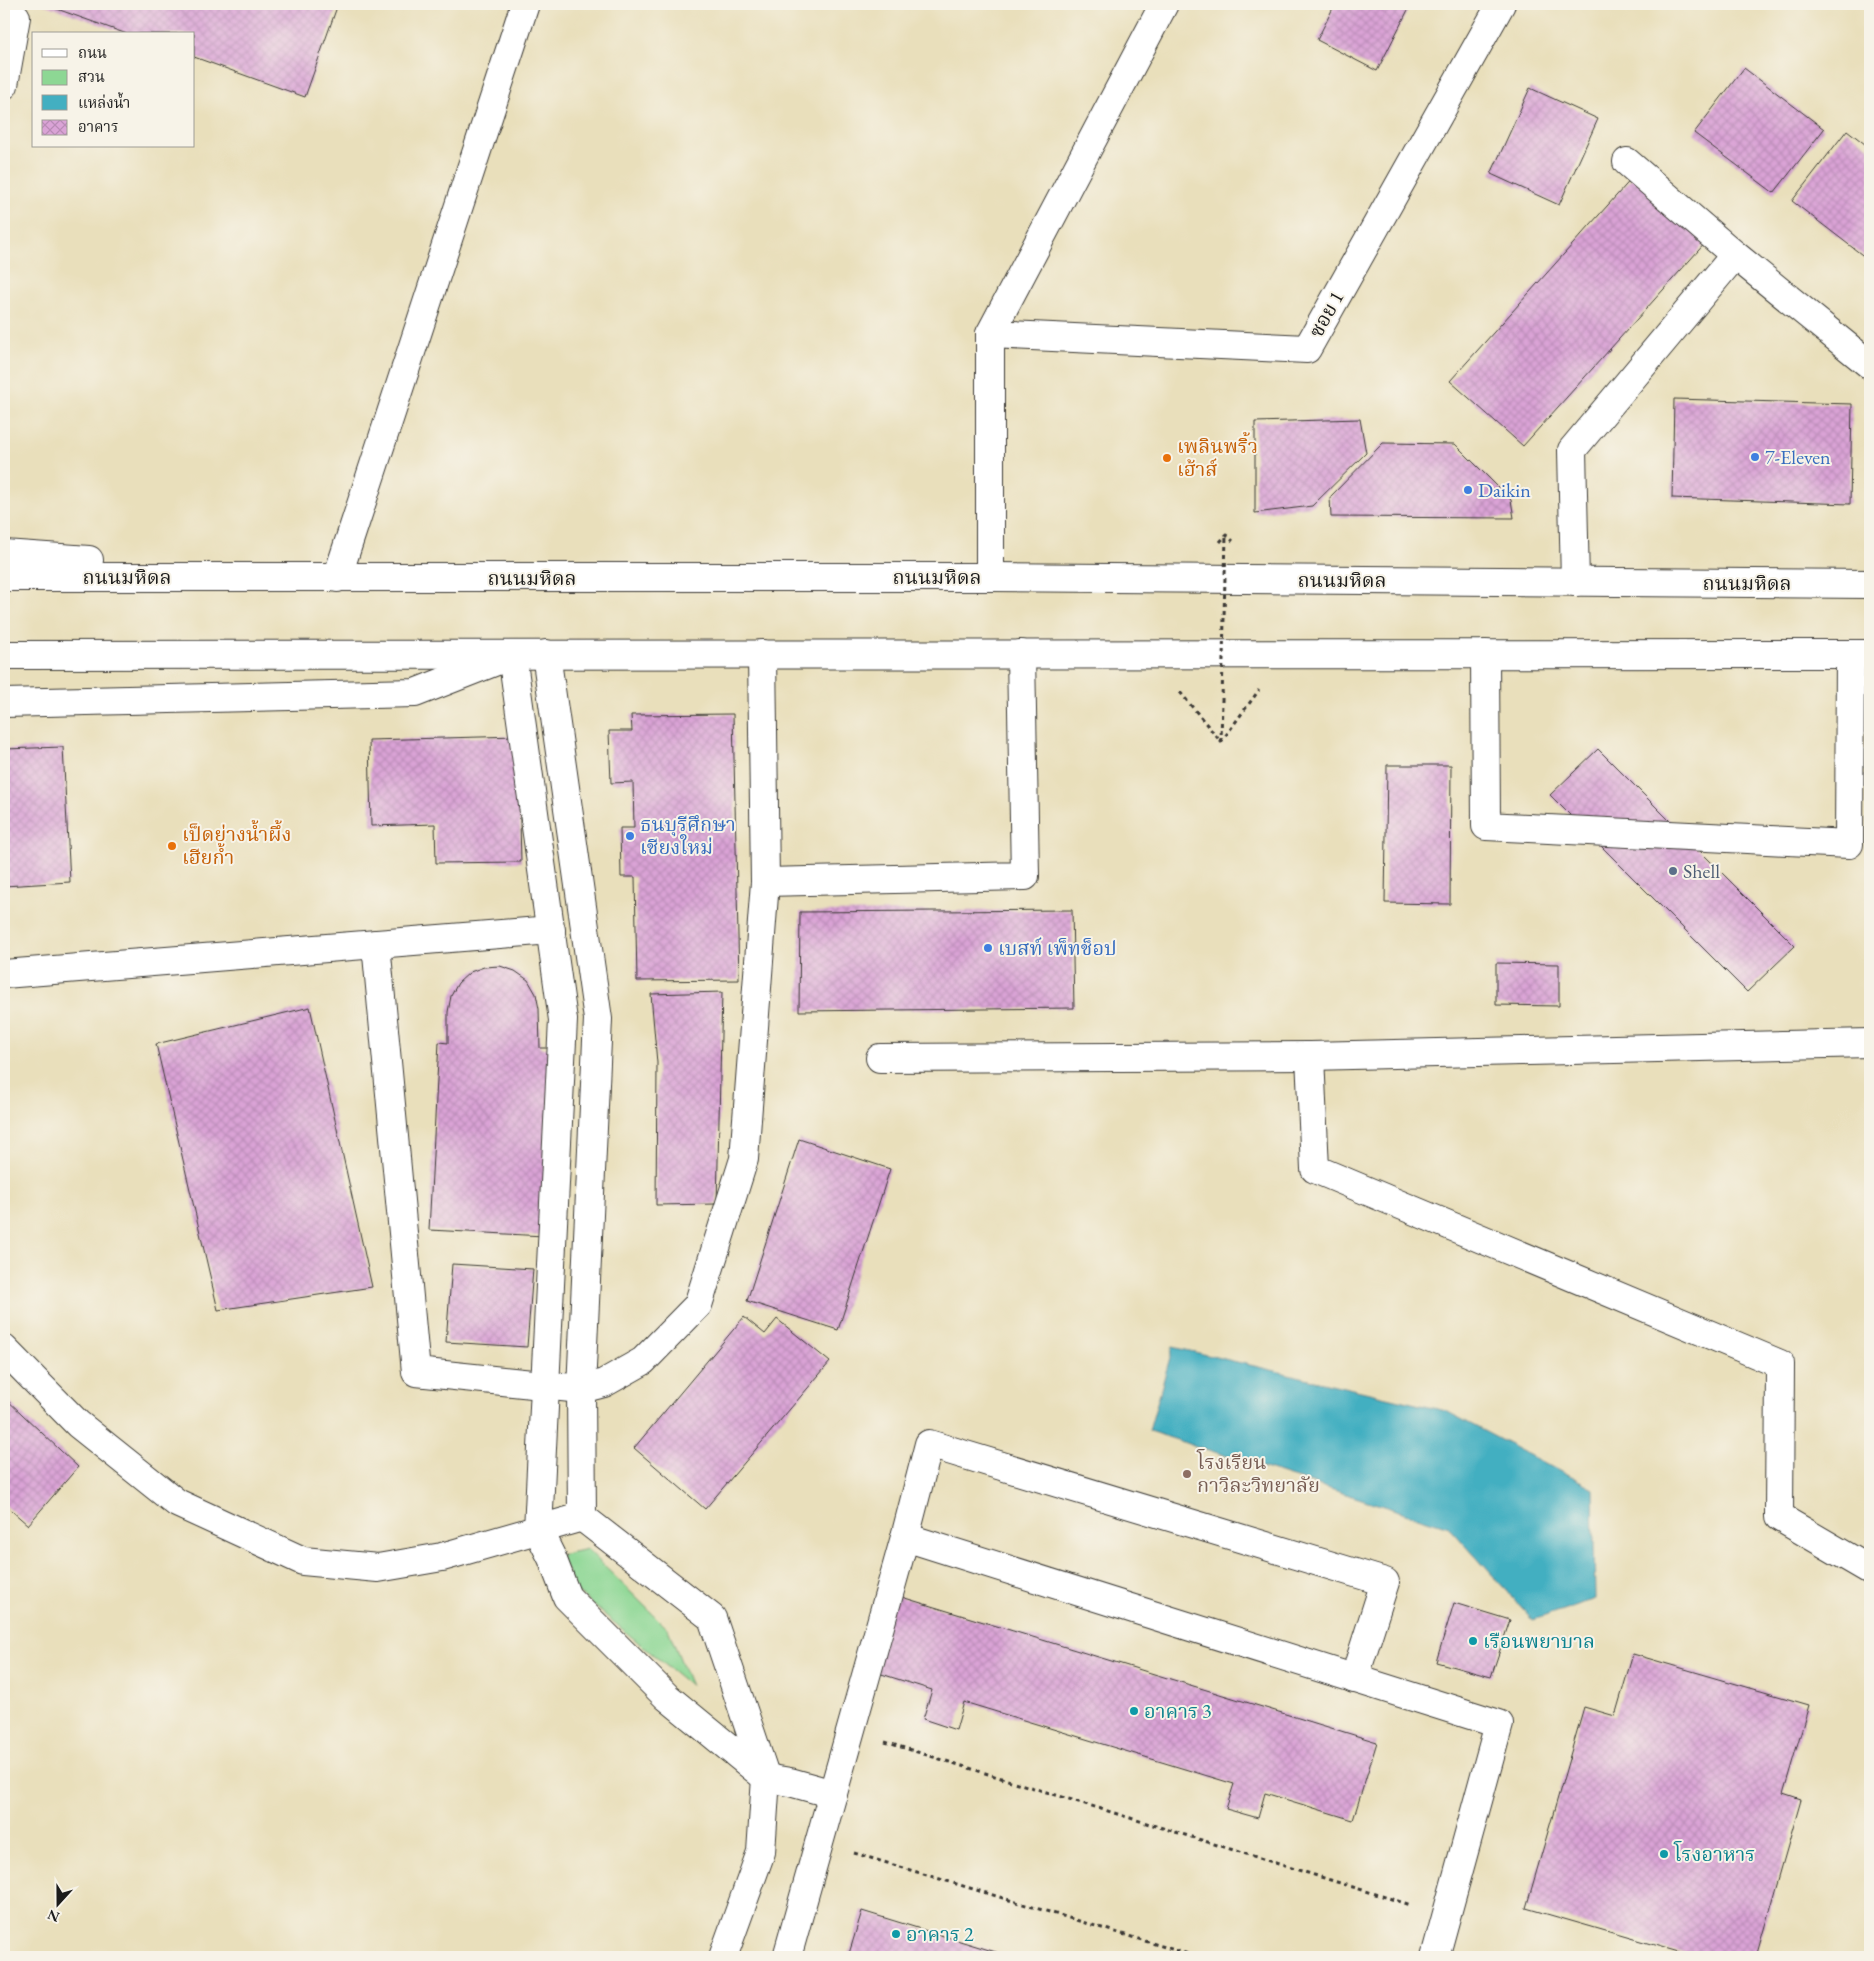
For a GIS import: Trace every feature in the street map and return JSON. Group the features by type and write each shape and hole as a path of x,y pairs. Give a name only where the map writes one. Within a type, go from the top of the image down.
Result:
{"street":[{"path":"4,554 337,578 525,4"},
{"path":"990,578 990,334 1164,4"},
{"name":"ซอย 1","path":"990,334 1307,349 1500,4"},
{"path":"4,85 16,17"},
{"path":"1627,162 1735,255 1870,365"},
{"path":"1575,582 1572,450 1735,255"},
{"name":"ถนนมหิดล","path":"4,577 990,578 1870,584"},
{"path":"4,655 546,654 1485,654 1860,654 1849,844 1486,826 1485,654"},
{"path":"546,654 598,1019 581,1388 582,1517"},
{"path":"376,944 416,1372 581,1388 604,1383 643,1362 698,1305 744,1160 766,882 762,654"},
{"path":"766,882 1025,876 1021,654"},
{"path":"4,703 415,693 512,655"},
{"path":"512,655 564,1020 538,1530 552,1558 566,1597 667,1697 766,1778 790,1782 833,1794"},
{"path":"541,860 575,856"},
{"path":"4,974 551,930"},
{"path":"880,1058 1310,1056 1870,1043"},
{"path":"1310,1056 1315,1169 1780,1364 1779,1518 1870,1570"},
{"path":"4,1349 78,1424 177,1503 304,1561 378,1568 442,1557 582,1517"},
{"path":"787,1957 905,1537 929,1444 1385,1582 1354,1679"},
{"path":"582,1517 712,1618 766,1778 760,1852 723,1957"},
{"path":"905,1537 1499,1724 1435,1957"}],"path":[{"path":"1221,742 1226,535"},
{"path":"1150,654 1221,742"},
{"path":"1221,742 1287,654"},
{"path":"850,1732 1446,1916"},
{"path":"820,1842 1198,1957"}],"green space":[{"path":"587,1549 668,1629 691,1686 576,1591 560,1555"}],"water":[{"path":"1173,1347 1446,1411 1593,1489 1595,1599 1533,1620 1449,1527 1149,1431"}],"building":[{"path":"43,4 338,4 305,97 195,57 195,32 121,32"},
{"path":"1335,4 1411,4 1377,71 1317,40"},
{"path":"1744,68 1824,129 1774,193 1694,133"},
{"path":"1530,88 1598,119 1559,205 1491,174"},
{"path":"1847,130 1870,148 1870,261 1792,201"},
{"path":"1634,176 1707,241 1523,446 1450,381"},
{"path":"1674,399 1852,404 1850,504 1672,498"},
{"path":"1360,419 1366,453 1312,506 1255,513 1255,422"},
{"path":"1383,443 1455,444 1511,500 1514,518 1331,517 1330,497"},
{"path":"733,714 739,980 637,981 635,877 621,877 620,828 634,828 633,782 611,783 609,731 632,731 631,715"},
{"path":"518,736 521,862 436,863 435,824 371,826 369,740"},
{"path":"63,747 70,882 4,886 4,749"},
{"name":"Shell","path":"1598,749 1795,946 1747,992 1550,795"},
{"path":"1387,765 1451,765 1450,904 1385,903"},
{"path":"1072,910 1074,1008 799,1011 800,912"},
{"path":"1496,963 1559,964 1559,1006 1496,1005"},
{"path":"500,966 515,971 528,980 536,994 539,1009 540,1048 553,1048 544,1236 429,1230 439,1042 448,1043 448,1012 451,996 458,983 470,972 484,967"},
{"path":"722,992 717,1204 656,1205 657,1063 651,994"},
{"path":"310,1007 372,1287 218,1310 156,1044"},
{"path":"799,1139 890,1169 838,1330 747,1301"},
{"path":"452,1264 533,1269 527,1347 446,1342"},
{"path":"744,1317 765,1334 777,1319 830,1362 705,1509 634,1448"},
{"path":"4,1397 78,1467 28,1525 4,1504"},
{"name":"อาคาร 3","path":"895,1595 1377,1742 1353,1820 1265,1793 1258,1818 1226,1809 1234,1784 964,1702 956,1730 923,1719 932,1690 872,1671"},
{"name":"เรือนพยาบาล","path":"1454,1603 1510,1620 1491,1677 1436,1662"},
{"name":"โรงอาหาร","path":"1633,1654 1809,1705 1783,1794 1801,1800 1756,1957 1696,1957 1526,1908 1584,1707 1615,1716"},
{"name":"อาคาร 2","path":"862,1911 1012,1957 848,1957"}],"place":[{"name":"7-Eleven","path":"1755,457"},
{"name":"เพลินพริ้ว เฮ้าส์","path":"1167,458"},
{"name":"Daikin","path":"1468,490"},
{"name":"ธนบุรีศึกษา เชียงใหม่","path":"630,836"},
{"name":"เป็ดย่างน้ำผึ้ง เฮียก้ำ","path":"172,846"},
{"name":"Shell","path":"1673,871"},
{"name":"เบสท์ เพ็ทช็อป","path":"988,948"},
{"name":"โรงเรียน กาวิละวิทยาลัย","path":"1187,1474"},
{"name":"เรือนพยาบาล","path":"1473,1641"},
{"name":"อาคาร 3","path":"1134,1711"},
{"name":"โรงอาหาร","path":"1664,1854"},
{"name":"อาคาร 2","path":"896,1934"}]}
